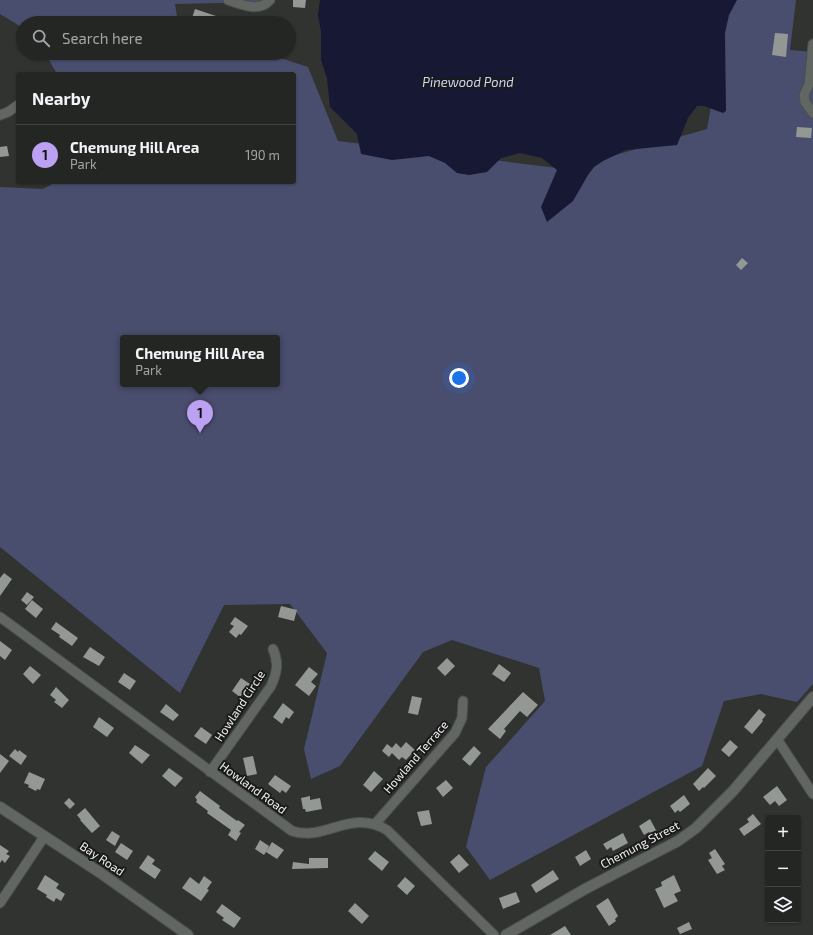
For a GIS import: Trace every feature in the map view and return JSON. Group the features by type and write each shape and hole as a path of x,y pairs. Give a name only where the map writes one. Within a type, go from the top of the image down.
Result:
{"street":[{"path":"228,0 254,7 264,5 270,0"},
{"path":"813,44 809,84 804,95 805,102 813,113"},
{"path":"0,115 16,106"},
{"name":"Howland Road","path":"0,617 285,827 299,833 313,833 349,823 366,822 381,826 393,835 494,935"},
{"name":"Howland Circle","path":"210,772 271,686 276,676 277,668 277,658 273,649"},
{"name":"Chemung Street","path":"506,935 568,898 659,852 687,835 709,816 732,791 813,697"},
{"name":"Howland Terrace","path":"375,824 451,739 462,718 463,701"},
{"path":"777,739 813,794"},
{"name":"Bay Road","path":"0,806 44,837 102,874 188,935"},
{"path":"0,903 44,837"}],"shaded area":[{"path":"0,0 263,0 263,2 175,4 177,16 16,16 16,24 0,14"},
{"path":"730,0 796,0 790,50 813,52 813,684 797,702 761,694 724,701 702,766 490,880 466,847 486,767 545,701 539,668 452,640 423,652 340,766 311,779 304,749 327,653 290,604 224,605 180,693 0,547 0,187 43,189 52,184 296,184 296,72 56,72 49,60 286,60 308,67 338,141 566,169 707,129"}],"water":[{"name":"Pinewood Pond","path":"320,0 737,0 729,15 725,33 726,111 723,113 704,106 697,106 688,118 677,145 626,150 603,161 594,167 588,175 573,201 547,222 541,207 557,170 542,158 520,153 501,158 487,172 469,175 457,173 445,163 429,156 392,160 361,154 357,134 330,107 327,78 321,60 321,32 318,15"}],"building":[{"path":"293,0 306,0 305,8 293,7"},
{"path":"195,9 216,16 193,16"},
{"path":"775,33 788,34 786,57 772,55"},
{"path":"797,127 812,128 811,138 796,137"},
{"path":"7,146 9,156 0,157 0,147"},
{"path":"742,258 748,263 741,270 736,265"},
{"path":"4,573 12,579 0,596 0,578"},
{"path":"27,592 34,597 27,605 21,600"},
{"path":"32,600 43,609 36,618 25,609"},
{"path":"281,606 297,610 294,621 278,617"},
{"path":"235,617 248,626 241,635 239,634 236,638 229,632 234,626 230,624"},
{"path":"56,622 78,638 72,646 51,629"},
{"path":"0,641 12,650 5,660 0,656"},
{"path":"90,647 105,657 99,666 83,657"},
{"path":"447,658 455,666 445,676 437,668"},
{"path":"499,664 511,673 504,682 492,674"},
{"path":"30,666 41,675 33,684 23,674"},
{"path":"309,667 318,674 311,682 316,686 309,696 295,685"},
{"path":"124,673 136,681 130,690 118,682"},
{"path":"241,678 250,684 240,697 232,691"},
{"path":"56,687 69,700 62,708 54,702 56,700 50,695"},
{"path":"523,692 538,705 527,717 520,711 504,729 506,731 500,739 488,729"},
{"path":"412,696 422,698 418,715 408,713"},
{"path":"283,703 294,712 289,719 286,717 282,724 273,717"},
{"path":"166,704 179,715 173,721 160,712"},
{"path":"759,709 766,715 752,734 744,727"},
{"path":"99,717 114,728 107,737 93,727"},
{"path":"201,727 212,735 206,744 194,736"},
{"path":"730,740 738,747 729,757 721,750"},
{"path":"406,742 415,750 406,760 402,757 399,760 392,753 389,757 382,751 387,744 392,748 396,743 401,748"},
{"path":"135,745 150,755 142,764 129,753"},
{"path":"474,746 481,753 470,766 462,759"},
{"path":"15,749 27,756 21,765 9,756"},
{"path":"0,754 9,761 0,773"},
{"path":"253,756 257,774 247,776 243,758"},
{"path":"169,768 183,778 175,787 162,776"},
{"path":"708,768 716,776 699,791 693,784"},
{"path":"374,771 383,779 371,792 363,785"},
{"path":"29,772 45,779 40,790 37,789 36,791 24,783"},
{"path":"275,775 291,786 286,793 282,790 280,793 268,784"},
{"path":"446,780 453,788 443,797 436,788"},
{"path":"777,786 787,800 779,806 775,801 770,805 763,797"},
{"path":"200,791 220,806 219,808 245,825 239,832 241,833 236,841 228,835 231,830 207,813 208,811 196,802 197,800 195,797"},
{"path":"684,795 690,804 680,812 678,810 675,813 670,806"},
{"path":"310,796 310,800 320,798 322,809 306,812 305,809 303,809 301,798"},
{"path":"69,798 75,804 70,809 64,803"},
{"path":"85,808 100,826 92,833 77,815"},
{"path":"429,810 432,824 421,826 417,812"},
{"path":"753,814 761,824 744,836 739,829 749,822 747,819"},
{"path":"650,819 657,832 650,836 649,832 644,835 639,826"},
{"path":"112,831 120,836 115,846 106,840"},
{"path":"623,833 628,843 613,851 611,847 607,850 603,844"},
{"path":"260,840 269,846 264,855 255,849"},
{"path":"272,842 284,850 277,859 266,852"},
{"path":"121,843 133,851 127,860 115,852"},
{"path":"0,845 9,851 6,854 10,856 5,863 2,860 0,863"},
{"path":"715,849 725,864 722,866 725,870 717,874 708,860 712,858 709,853"},
{"path":"586,850 591,859 580,866 575,857"},
{"path":"375,851 389,862 382,871 368,859"},
{"path":"459,854 469,865 459,873 450,862"},
{"path":"148,855 155,860 152,864 161,870 155,879 139,868"},
{"path":"309,858 328,858 328,868 292,869 293,862 309,864"},
{"path":"553,870 559,879 536,893 531,885"},
{"path":"45,875 59,884 56,888 65,894 61,901 56,898 54,902 46,897 47,895 37,889"},
{"path":"674,875 681,891 674,894 678,901 664,908 655,889 662,886 661,882"},
{"path":"204,876 212,882 207,889 209,890 201,901 182,888 190,877 199,884"},
{"path":"405,877 415,886 407,895 397,886"},
{"path":"516,892 520,902 503,909 499,898"},
{"path":"608,898 618,916 615,919 616,921 609,926 596,906"},
{"path":"355,903 369,916 362,924 348,911"},
{"path":"222,904 241,918 234,928 222,920 224,918 216,912"},
{"path":"689,922 692,929 680,934 677,928"},
{"path":"565,926 571,935 550,935"}],"place":[{"name":"Chemung Hill Area","path":"200,433"}]}
